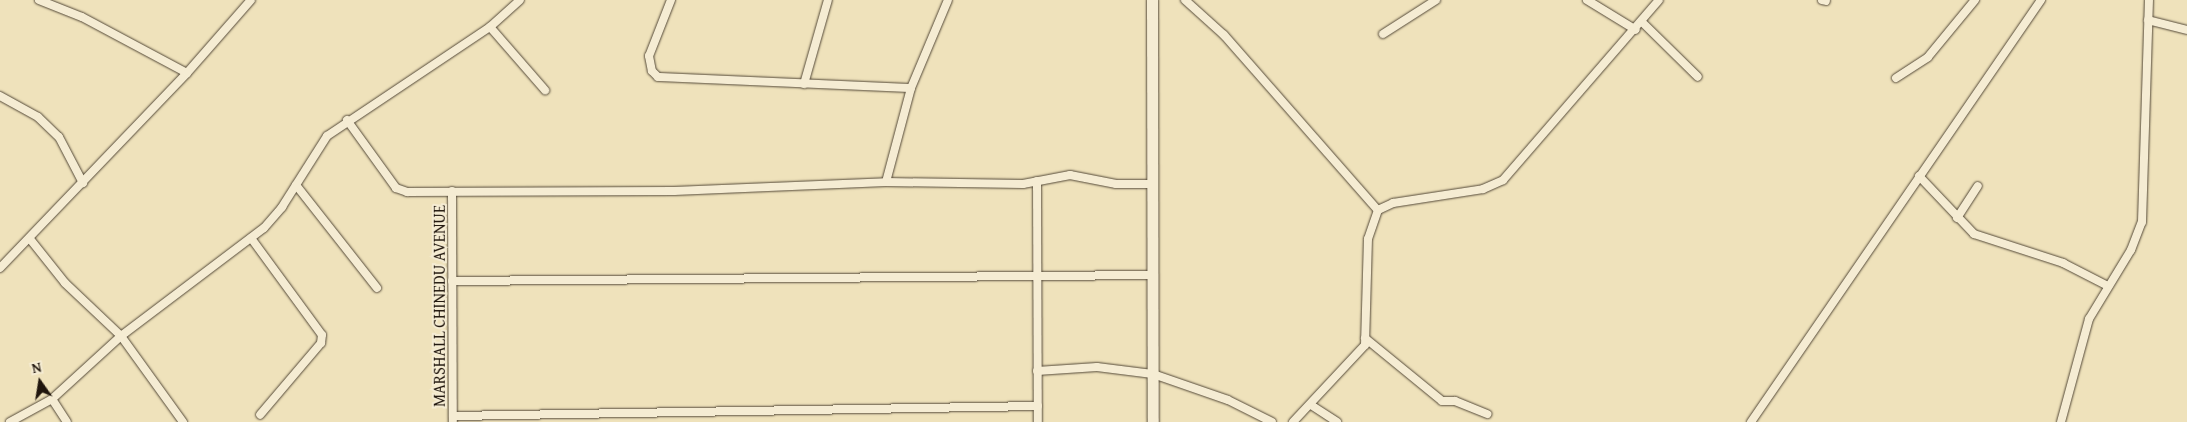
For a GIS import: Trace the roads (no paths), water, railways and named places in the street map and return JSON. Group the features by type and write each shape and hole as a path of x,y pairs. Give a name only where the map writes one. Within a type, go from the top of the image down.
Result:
{"main road":[{"path":"1152,0 1153,422"}],"street":[{"path":"39,0 82,17 187,72"},
{"path":"0,268 83,184 251,0"},
{"path":"10,422 52,399 121,336 251,238 282,207 327,136 346,120 490,27 520,0"},
{"path":"671,0 649,56 652,71 658,76 911,88"},
{"path":"804,84 828,0"},
{"path":"886,182 911,88 948,0"},
{"path":"1185,0 1224,35 1378,210"},
{"path":"1383,34 1436,0"},
{"path":"1587,0 1636,30"},
{"path":"1293,422 1311,405 1365,345 1368,239 1378,210 1394,203 1483,189 1503,180 1636,30 1659,0"},
{"path":"1896,78 1928,56 1975,0"},
{"path":"1751,422 2041,0"},
{"path":"2061,422 2079,346 2108,286 2132,250 2142,222 2149,0"},
{"path":"2148,20 2187,30"},
{"path":"1642,22 1698,77"},
{"path":"490,27 545,90"},
{"path":"0,96 38,116 59,137 83,184"},
{"path":"346,120 396,188 407,192 674,191 886,182 1037,181 1070,174 1116,184 1152,184"},
{"path":"1919,176 1974,234 2062,262 2108,286"},
{"path":"1037,181 1038,422"},
{"path":"296,185 376,288"},
{"path":"1957,218 1978,186"},
{"name":"MARSHALL CHINEDU AVENUE","path":"452,191 453,419"},
{"path":"251,238 322,335 321,343 260,415"},
{"path":"30,239 65,283 121,336 183,422"},
{"path":"452,281 1153,275"},
{"path":"1365,338 1442,401 1455,401 1486,414"},
{"path":"1037,371 1097,366 1154,374 1228,400 1272,422"},
{"path":"52,399 67,422"},
{"path":"1311,405 1338,422"},
{"path":"453,419 1038,406"}]}
